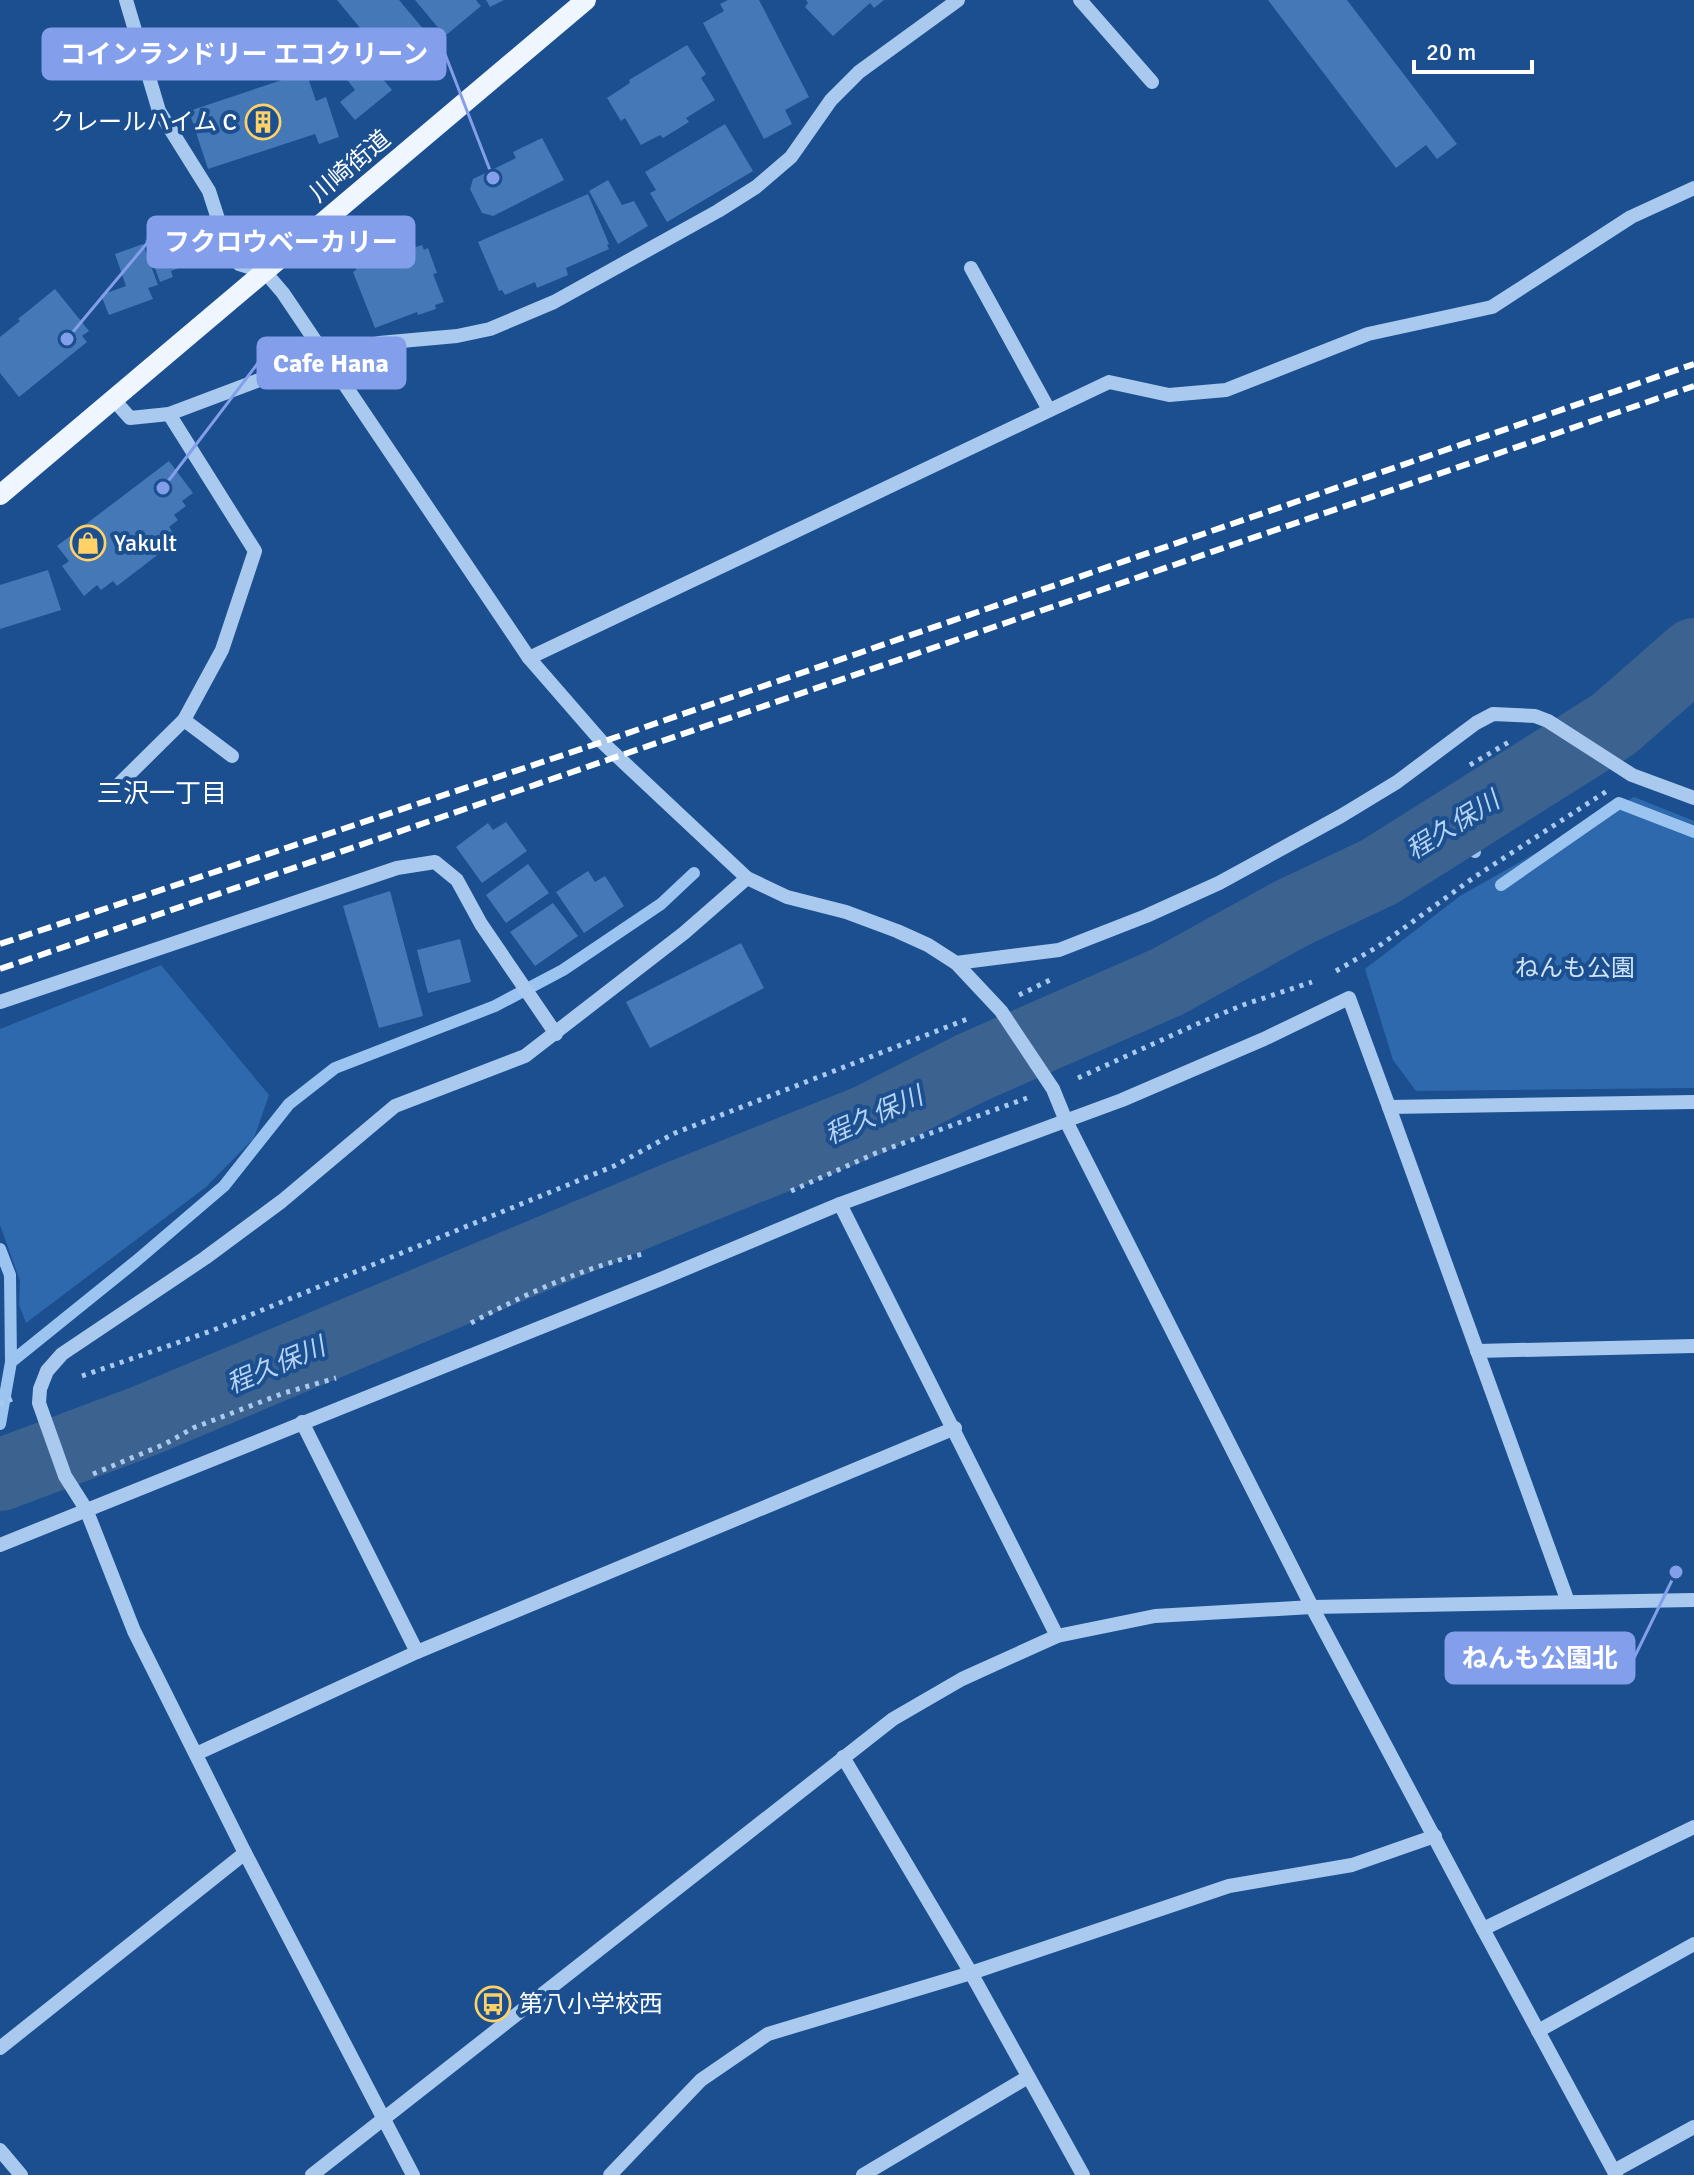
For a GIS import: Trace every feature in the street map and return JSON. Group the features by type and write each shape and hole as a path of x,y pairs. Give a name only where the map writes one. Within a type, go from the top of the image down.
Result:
{"main road":[{"name":"川崎街道","path":"0,495 586,0"}],"street":[{"path":"126,0 159,111 209,191 228,250 239,264 265,272 326,355 529,658 602,742 747,878 787,897 846,912 928,945 956,963 998,1008 1049,1084 1312,1607 1615,2173 1694,2127"},
{"path":"114,400 130,418 169,414 326,355 379,343 457,336 490,329 523,317 718,211 756,187 791,157 831,100 859,72 958,0"},
{"path":"1080,0 1152,82"},
{"path":"529,658 1109,382 1169,395 1226,390 1368,334 1492,307 1631,217 1694,188"},
{"path":"971,268 1049,410"},
{"path":"109,794 184,720 222,650 255,551 169,414"},
{"path":"956,963 1059,950 1219,883 1397,782 1476,723 1493,714 1542,718 1632,775 1694,798"},
{"path":"184,720 232,756"},
{"path":"0,1002 397,868 435,862 457,880 481,924 556,1034"},
{"path":"413,2175 245,1853 134,1631 86,1509 68,1481 39,1396 47,1371 62,1354 205,1258 395,1106 525,1056 684,933 747,878"},
{"path":"0,1545 840,1204 1066,1121 1250,1045 1349,998 1568,1602"},
{"path":"1389,1107 1694,1102"},
{"path":"840,1204 1057,1636"},
{"path":"1477,1351 1694,1346"},
{"path":"302,1422 417,1652"},
{"path":"196,1754 417,1652 955,1428"},
{"path":"312,2175 893,1719 962,1679 1057,1636 1155,1616 1312,1607 1694,1600"},
{"path":"843,1757 971,1973 1083,2175"},
{"path":"1483,1929 1693,1829"},
{"path":"616,2173 701,2080 768,2034 971,1973 1229,1886 1352,1865 1435,1836"},
{"path":"0,2048 245,1853"},
{"path":"1538,2031 1694,1944"},
{"path":"863,2175 1028,2077"},
{"path":"0,2150 21,2175"}],"path":[{"path":"1460,771 1512,741 1542,718"},
{"path":"779,1197 876,1153 1338,970 1379,946 1476,876 1632,775"},
{"path":"0,1404 39,1396 226,1325 614,1166 675,1133 998,1008 1054,978"},
{"path":"458,1328 504,1303 611,1261 657,1250"},
{"path":"68,1481 165,1444 193,1428 292,1390 341,1376"}],"green space":[{"name":"ねんも公園","path":"1634,797 1694,821 1694,1088 1416,1091 1393,1060 1365,969 1460,896"},
{"path":"161,965 269,1095 254,1138 206,1187 26,1323 19,1305 20,1281 0,1225 0,1029"}],"building":[{"path":"337,0 399,0 440,49 403,80"},
{"path":"415,0 476,0 481,6 445,36"},
{"path":"486,0 504,0 490,7"},
{"path":"728,0 759,0 809,97 785,110 792,124 764,139 703,23 724,11 720,4"},
{"path":"806,0 884,0 874,8 870,3 833,36 805,7 808,3"},
{"path":"1268,0 1347,0 1457,144 1437,159 1426,145 1396,168"},
{"path":"687,45 706,74 701,78 715,100 686,118 689,122 663,138 660,135 641,145 625,118 621,121 607,98 630,83 629,80"},
{"path":"357,48 392,90 355,120 340,102 355,90 338,68 343,63 341,61"},
{"name":"クレールハイム C","path":"306,72 316,101 326,97 339,137 319,144 315,134 208,169 189,111"},
{"path":"725,124 753,171 667,222 650,193 656,190 645,172"},
{"path":"542,138 564,180 493,216 482,213 470,189 473,179 516,158 513,152"},
{"path":"608,180 622,205 634,201 648,226 618,244 589,191"},
{"path":"588,194 609,249 566,268 568,275 537,288 535,282 505,295 502,290 499,291 478,242"},
{"path":"182,226 184,232 199,227 208,252 194,257 195,262 171,271 173,277 160,282 145,240"},
{"path":"409,236 413,248 422,245 424,250 428,248 437,273 433,274 444,302 435,305 436,309 418,315 417,312 375,328 353,272 356,263 360,253 367,248 384,251 382,246"},
{"path":"143,244 158,285 148,288 153,299 109,315 101,295 126,286 115,254"},
{"path":"55,289 89,331 82,336 87,342 19,397 0,373 0,337"},
{"path":"169,461 193,493 182,501 186,506 174,515 178,520 169,527 174,534 165,541 169,546 117,586 113,581 101,590 97,585 84,596 62,566 69,561 57,546"},
{"path":"48,570 61,610 0,629 0,585"},
{"path":"506,822 527,851 482,883 456,847 488,823 493,830"},
{"path":"528,864 549,893 506,923 486,895"},
{"path":"588,871 595,882 605,876 624,906 584,933 556,892"},
{"path":"390,891 423,1016 379,1028 343,906"},
{"path":"553,903 578,936 535,966 510,932"},
{"path":"460,939 471,982 428,993 417,950"},
{"path":"741,943 764,988 650,1048 626,1002"}],"waterway":[{"name":"程久保川","path":"0,1475 144,1421 867,1121 971,1068 1167,982 1292,913 1379,872 1614,724 1694,654"},
{"path":"1501,885 1619,803 1694,832"},
{"path":"1454,826 1475,852"},
{"path":"0,1424 11,1362 224,1186 289,1104 335,1068 495,1006 563,970 661,904 694,873"},
{"path":"0,1249 10,1275 11,1362"}],"railway":[{"path":"0,944 602,742 1694,364"},
{"path":"0,969 1694,386"}],"place":[{"name":"クレールハイム C","path":"263,122"},
{"name":"コインランドリー エコクリーン","path":"493,178"},
{"name":"フクロウベーカリー","path":"67,339"},
{"name":"Cafe Hana","path":"163,488"},
{"name":"Yakult","path":"88,543"},
{"name":"ねんも公園北","path":"1676,1572"},
{"name":"第八小学校西","path":"493,2004"}],"district":[{"name":"三沢一丁目","path":"162,794"}]}
